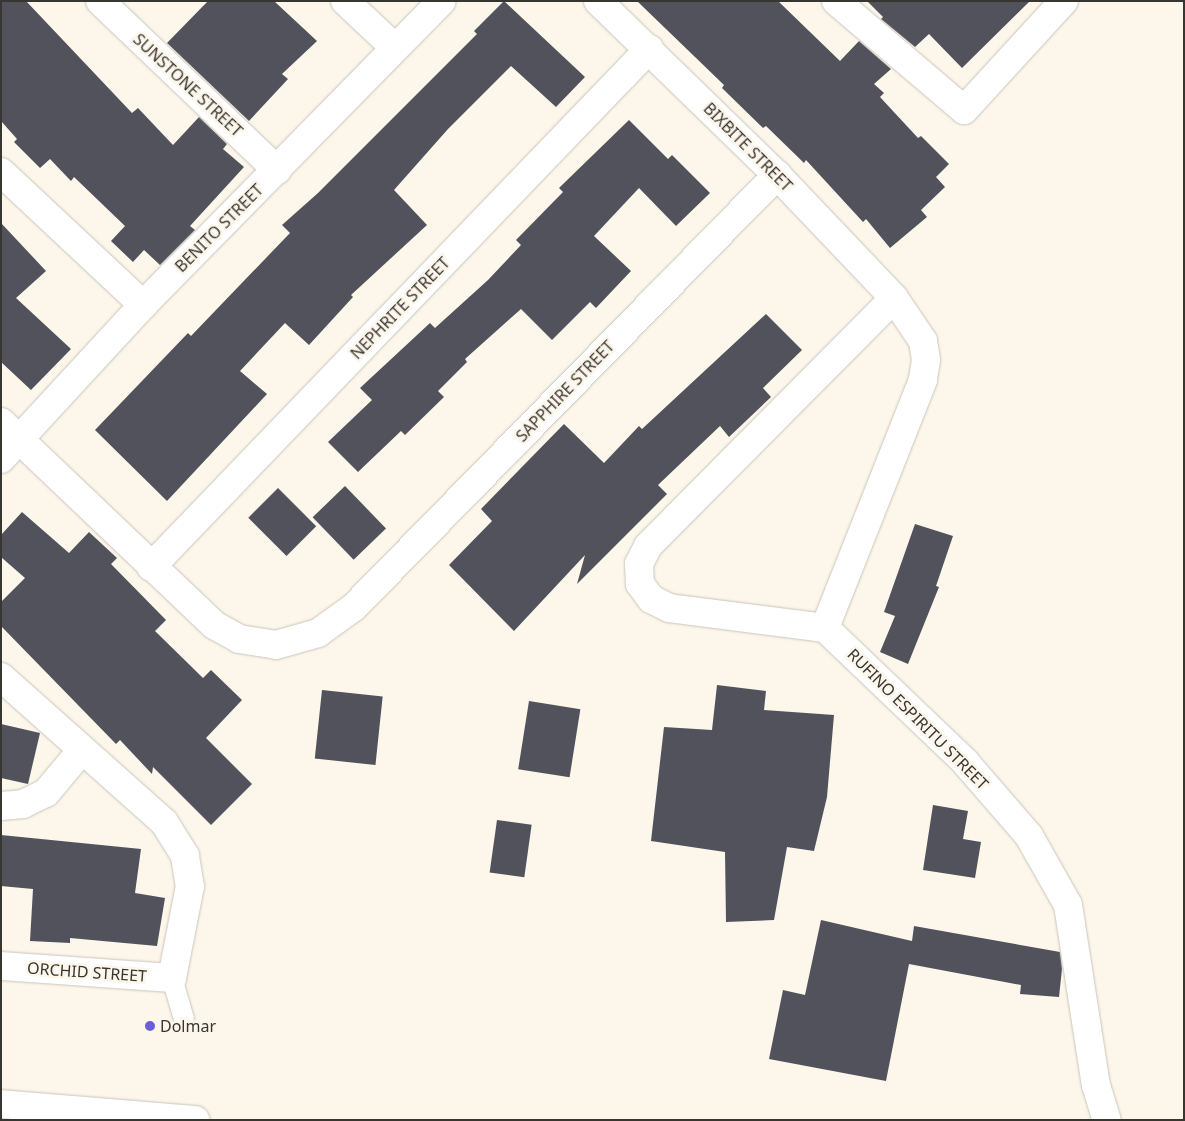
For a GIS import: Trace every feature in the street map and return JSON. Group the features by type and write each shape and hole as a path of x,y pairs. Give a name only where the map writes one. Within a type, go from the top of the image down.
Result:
{"street":[{"name":"SUNSTONE STREET","path":"100,1 277,170"},
{"path":"345,1 394,47"},
{"name":"BENITO STREET","path":"7,441 277,170 394,47 442,1"},
{"name":"BIXBITE STREET","path":"598,1 777,175 894,298 923,340 926,360 922,380 825,628"},
{"path":"839,2 964,110 1064,1"},
{"name":"NEPHRITE STREET","path":"151,567 649,49"},
{"path":"1,172 143,305"},
{"name":"SAPPHIRE STREET","path":"7,441 151,567 214,626 239,638 276,646 318,632 354,607 777,175"},
{"path":"825,628 669,608 651,599 640,584 638,564 648,546 894,298"},
{"name":"RUFINO ESPIRITU STREET","path":"825,628 965,762 1029,836 1068,905 1096,1085 1107,1120"},
{"path":"1,677 164,822 185,856 190,886 172,978"},
{"path":"1,806 23,804 46,792 82,750"},
{"name":"ORCHID STREET","path":"1,966 172,978"},
{"path":"1,1104 186,1119"}],"lane":[{"path":"172,978 184,1019"}],"building":[{"path":"1,1 26,1 132,113 138,108 173,145 199,117 227,144 223,149 244,167 190,226 195,230 160,265 144,250 133,262 111,241 125,226 74,177 71,181 50,159 40,168 14,142 17,139 1,121"},
{"path":"208,1 274,1 317,41 282,74 288,79 249,121 167,43"},
{"path":"504,1 585,77 556,107 511,66 448,129 394,190 427,225 351,295 353,297 309,345 285,323 240,371 267,394 167,501 95,430 188,333 191,336 290,233 282,225 318,193 477,34 474,31"},
{"path":"637,1 778,1 840,61 859,41 891,69 874,84 884,93 880,97 918,138 921,136 949,164 936,177 945,187 921,210 927,217 890,248 866,219 863,222 806,160 804,163 766,126 763,128 722,88 724,85"},
{"path":"867,1 1030,1 962,68 929,34 915,47 881,19 883,17"},
{"path":"629,120 668,159 672,155 710,193 676,226 639,188 594,236 631,271 596,308 590,302 552,340 521,309 465,359 467,362 438,391 444,397 405,435 401,431 358,472 328,442 372,400 360,388 430,323 435,328 488,280 521,245 516,240 563,192 559,188"},
{"path":"1,223 46,271 16,298 71,349 31,390 1,362"},
{"path":"766,314 802,350 763,388 771,397 729,437 720,426 658,485 667,494 577,584 585,555 514,631 449,565 492,521 481,509 564,424 604,463 639,426 642,429"},
{"path":"345,486 386,528 354,560 313,517"},
{"path":"278,488 316,526 286,556 248,518"},
{"path":"22,512 69,553 89,532 117,558 111,564 166,620 155,631 203,678 211,670 242,700 206,738 252,784 211,825 153,767 152,774 120,740 116,744 1,626 1,602 25,578 1,557 1,535"},
{"path":"915,524 953,536 936,586 939,587 908,664 880,652 895,616 884,612"},
{"path":"717,685 766,691 764,710 834,715 827,797 814,851 787,847 774,920 726,922 725,852 651,841 664,727 712,730"},
{"path":"322,690 383,696 375,765 315,759"},
{"path":"529,701 580,709 570,777 518,769"},
{"path":"1,724 40,733 28,784 1,778"},
{"path":"933,805 968,811 963,839 981,842 975,878 923,870"},
{"path":"497,820 532,825 524,877 490,872"},
{"path":"1,835 141,849 135,893 165,898 157,946 70,938 70,943 30,941 33,889 1,886"},
{"path":"821,920 912,941 914,926 1060,952 1062,969 1059,997 1020,994 1021,985 909,964 886,1081 769,1059 783,990 805,995"}],"place":[{"name":"Dolmar","path":"150,1026"}]}
